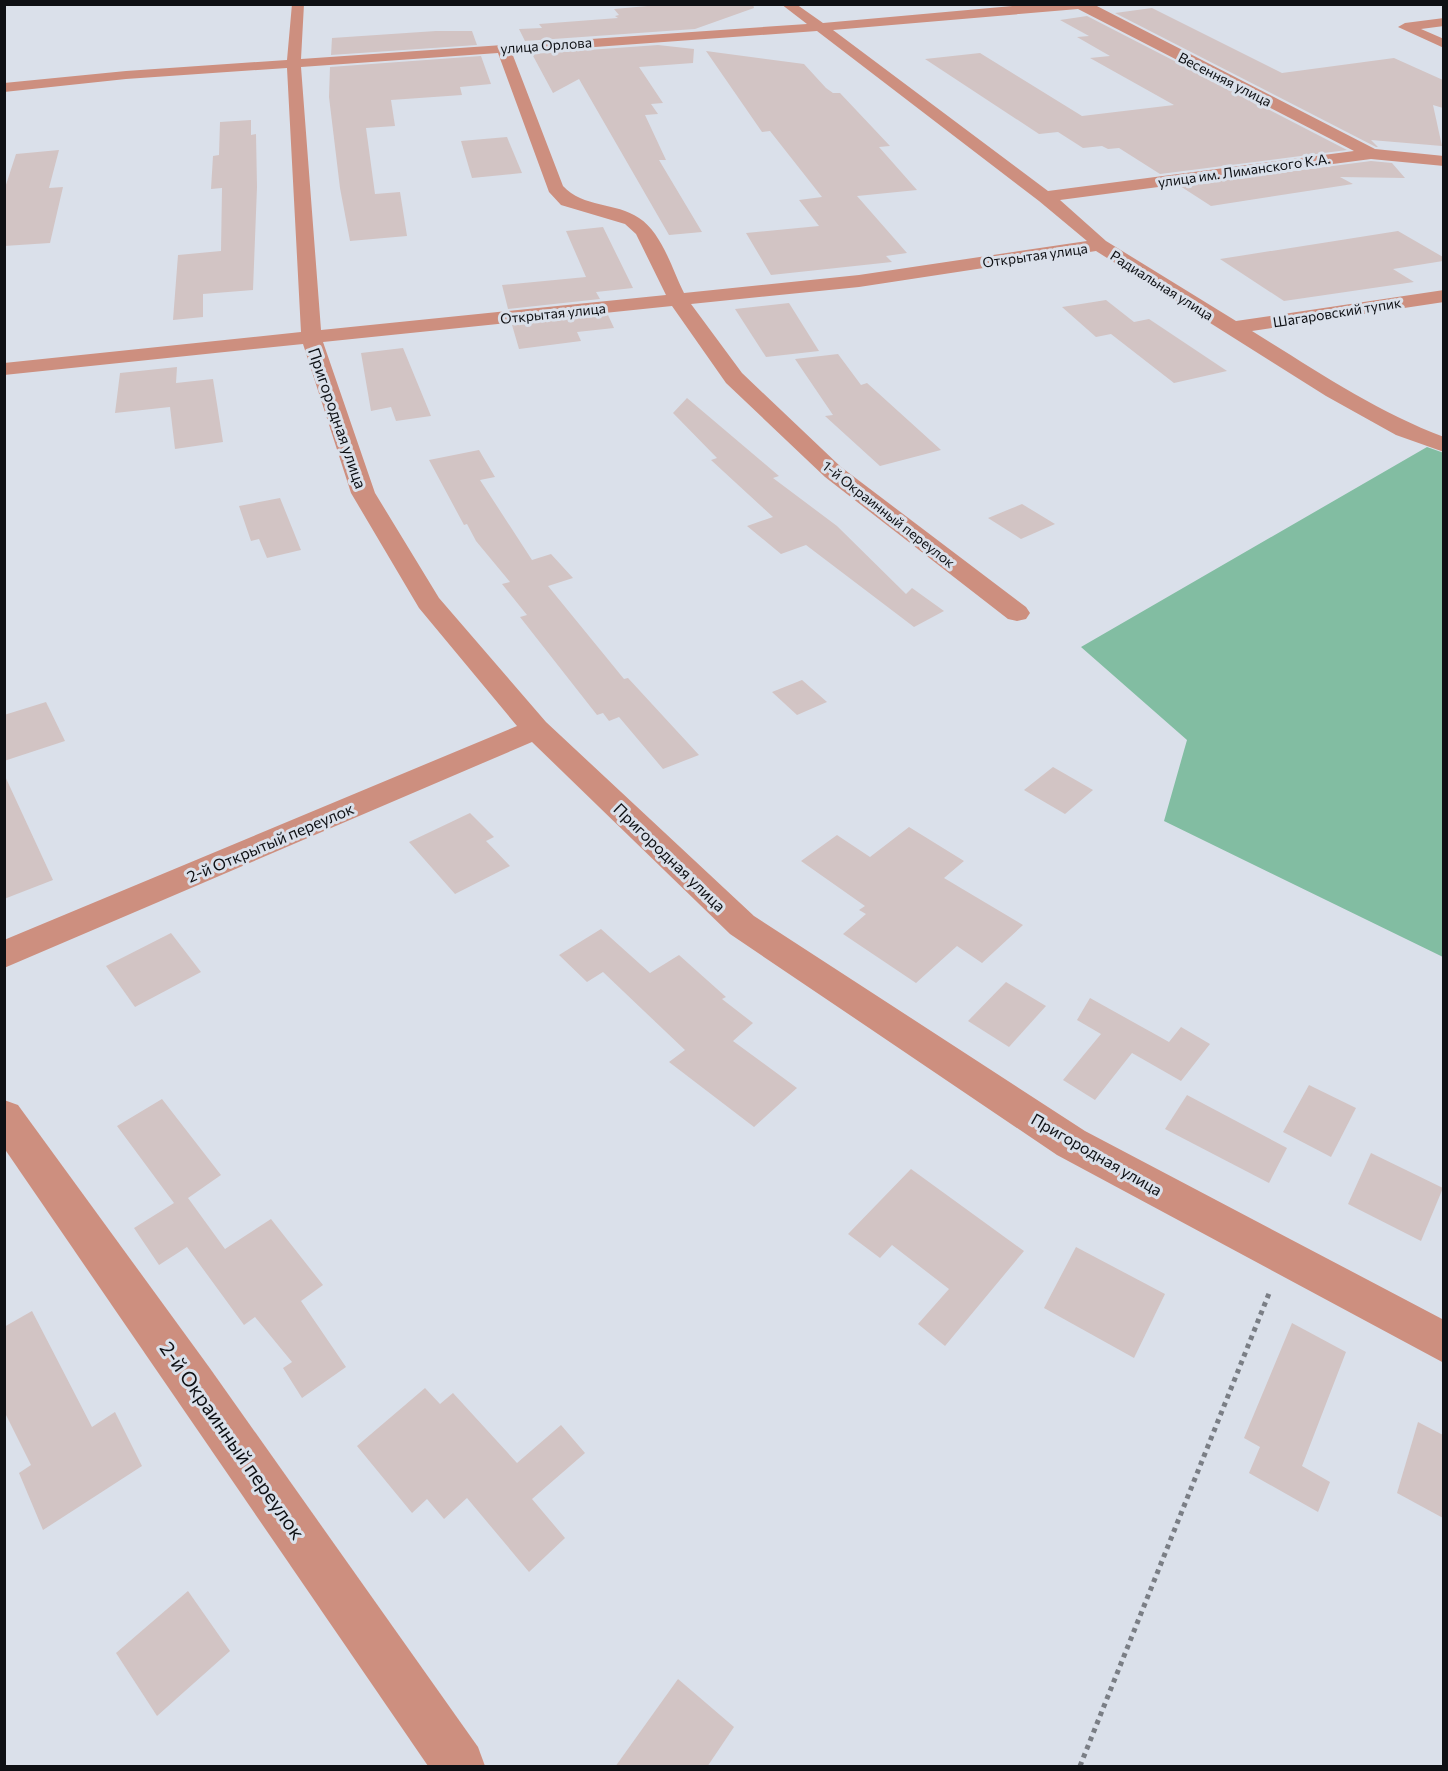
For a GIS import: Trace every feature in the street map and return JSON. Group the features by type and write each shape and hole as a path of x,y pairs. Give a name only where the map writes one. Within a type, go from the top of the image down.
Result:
{"street":[{"name":"Пригородная улица","path":"298,4 294,64 311,337 363,493 428,602 536,729 742,925 1071,1143 1443,1343"},
{"name":"Радиальная улица","path":"787,4 1045,197 1099,245 1354,402 1404,430 1443,445"},
{"name":"улица Орлова","path":"4,88 114,75 820,27 1082,5"},
{"name":"Весенняя улица","path":"1082,5 1371,154"},
{"path":"1422,8 1443,16"},
{"path":"1443,22 1405,27 1443,44"},
{"name":"1-й Окраинный переулок","path":"503,48 555,188 567,201 631,220 644,231 678,300 734,378 832,472 1017,613"},
{"name":"улица им. Лиманского К.А.","path":"1045,197 1371,154 1443,161"},
{"name":"Открытая улица","path":"4,369 859,281 1099,245"},
{"name":"Шагаровский тупик","path":"1231,328 1443,296"},
{"name":"2-й Открытый переулок","path":"4,955 536,729"},
{"name":"2-й Окраинный переулок","path":"4,1116 193,1382 459,1767"}],"path":[{"path":"1080,1767 1283,1257"}],"green space":[{"path":"1427,447 1444,453 1443,957 1164,821 1187,740 1081,647"}],"building":[{"path":"670,4 753,4 754,8 695,29 525,41 519,29 542,28 539,24 618,18 615,16 619,15 614,9"},
{"path":"1152,8 1282,73 1394,58 1443,80 1443,108 1433,105 1442,146 1371,140 1378,147 1376,147 1115,13"},
{"path":"1087,16 1347,150 1160,174 1119,148 1108,149 1102,146 1083,148 1058,132 1039,134 925,59 980,53 1082,116 1174,105 1090,58 1110,56 1077,37 1089,36 1060,20"},
{"path":"472,31 477,45 331,55 332,38"},
{"path":"658,45 694,49 693,63 639,67 663,103 651,104 658,114 645,115 666,160 659,160 702,232 669,235 579,79 553,93 532,54"},
{"path":"706,51 804,64 826,88 833,93 840,93 890,146 879,147 917,190 857,196 907,253 886,256 892,262 771,275 746,233 819,226 799,200 822,197 770,131 762,132"},
{"path":"481,56 491,84 460,87 462,95 391,100 395,126 366,128 375,194 400,192 407,236 350,241 340,188 329,97 330,67"},
{"path":"251,120 251,135 256,134 257,187 253,290 203,294 203,317 173,320 178,255 221,251 222,188 211,189 213,156 219,155 220,122"},
{"path":"507,137 522,173 472,178 461,141"},
{"path":"59,150 49,188 63,187 50,243 4,246 4,191 16,154"},
{"path":"1371,161 1392,163 1405,178 1340,177 1353,184 1211,206 1180,186"},
{"path":"603,227 633,288 596,292 600,299 508,309 502,285 586,277 566,231"},
{"path":"1398,231 1443,257 1443,261 1393,269 1414,282 1284,301 1220,259"},
{"path":"1106,300 1134,322 1149,319 1227,371 1174,383 1111,334 1096,337 1062,307"},
{"path":"789,303 819,351 766,357 735,309"},
{"path":"608,315 614,328 577,332 581,341 519,349 512,325"},
{"path":"403,348 431,416 396,421 391,407 371,411 361,353"},
{"path":"838,354 861,385 867,383 941,450 880,466 825,416 833,415 795,359"},
{"path":"177,367 176,383 213,379 223,442 175,449 170,407 115,413 120,373"},
{"path":"687,398 779,476 773,478 837,526 906,594 912,588 944,611 914,627 806,545 781,554 747,526 773,517 711,460 717,458 673,413"},
{"path":"479,450 495,477 480,480 532,560 551,554 573,578 548,586 624,679 628,678 699,755 663,769 619,717 609,721 603,713 597,715 520,617 527,615 502,584 510,582 476,541 467,524 464,525 429,460"},
{"path":"280,498 301,550 267,558 259,539 251,541 239,506"},
{"path":"1022,504 1055,524 1021,539 988,518"},
{"path":"802,680 827,702 797,715 772,692"},
{"path":"46,702 65,741 4,761 4,715"},
{"path":"1053,767 1093,790 1065,814 1024,790"},
{"path":"4,774 53,880 4,899"},
{"path":"470,813 494,837 486,841 510,866 455,894 409,842"},
{"path":"909,827 964,861 944,878 1023,925 982,963 957,946 916,983 843,934 866,914 859,910 865,906 801,861 837,835 870,857"},
{"path":"601,929 650,973 679,955 726,997 722,999 753,1023 733,1041 797,1088 754,1127 669,1062 685,1050 603,972 587,982 559,955"},
{"path":"171,933 201,972 135,1007 106,966"},
{"path":"1006,982 1046,1006 1009,1047 968,1021"},
{"path":"1090,998 1169,1042 1181,1027 1210,1044 1181,1081 1132,1053 1095,1100 1063,1080 1101,1034 1077,1020"},
{"path":"1309,1085 1356,1108 1331,1157 1283,1132"},
{"path":"1187,1095 1287,1148 1269,1183 1165,1129"},
{"path":"162,1099 221,1175 188,1198 225,1249 271,1219 323,1285 301,1301 346,1367 302,1398 283,1368 292,1362 255,1317 244,1325 187,1247 159,1265 134,1228 174,1203 117,1126"},
{"path":"1371,1153 1443,1188 1421,1241 1348,1204"},
{"path":"911,1169 1024,1251 945,1346 918,1324 949,1289 892,1245 880,1258 848,1234"},
{"path":"1076,1247 1165,1294 1134,1358 1044,1308"},
{"path":"32,1311 92,1427 115,1412 142,1466 43,1530 19,1473 31,1465 4,1411 4,1327"},
{"path":"1292,1323 1346,1352 1302,1466 1330,1482 1318,1512 1249,1473 1260,1447 1244,1438"},
{"path":"425,1388 440,1404 453,1393 517,1463 561,1425 585,1453 532,1499 565,1538 529,1572 467,1498 444,1519 427,1499 412,1513 357,1446"},
{"path":"1418,1422 1443,1435 1443,1518 1397,1493"},
{"path":"188,1591 230,1651 157,1716 116,1653"},
{"path":"678,1679 734,1727 707,1767 615,1767"}]}
